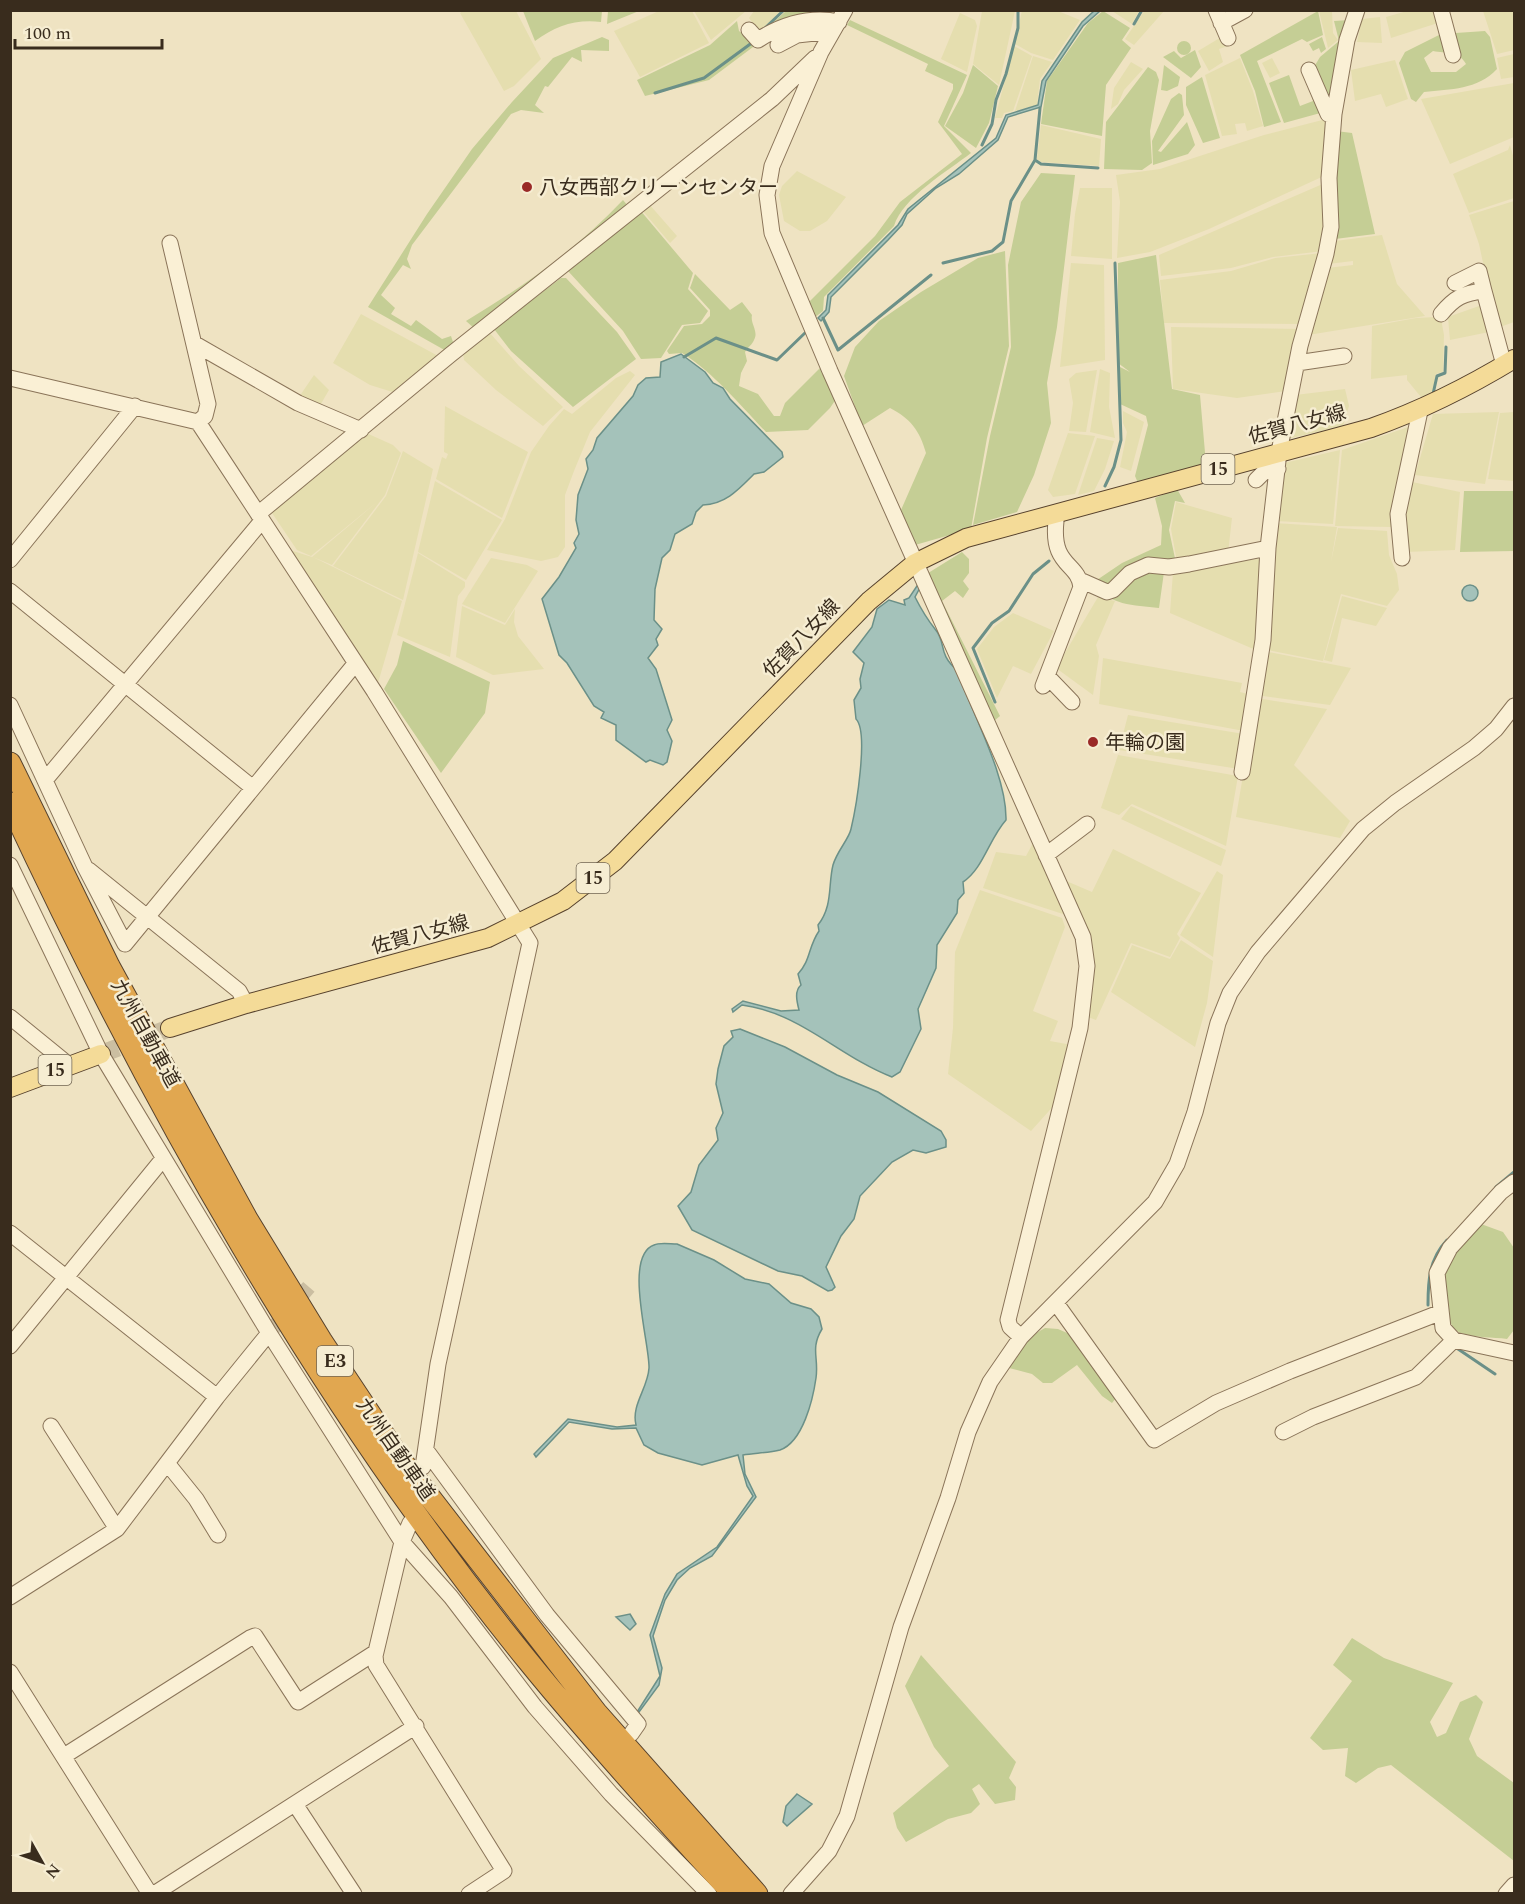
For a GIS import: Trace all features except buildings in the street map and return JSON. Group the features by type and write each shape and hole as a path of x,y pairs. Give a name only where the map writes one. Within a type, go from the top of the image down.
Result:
{"highway":[{"name":"九州自動車道","path":"10,763 109,966 236,1199 321,1340 398,1456 596,1712 757,1893"},
{"name":"九州自動車道","path":"10,803 136,1058 198,1169 286,1318 392,1478 527,1660 733,1893"}],"main road":[{"name":"佐賀八女線","path":"170,1028 246,1004 488,939 562,901 615,861 869,601 915,562 966,538 1279,460 1420,411 1510,365"},
{"name":"15","path":"10,1088 101,1054"}],"street":[{"path":"1227,38 1218,17 1245,10"},
{"path":"1242,772 1263,640 1268,548 1279,460 1297,363 1326,255 1331,227 1329,176 1335,114 1347,40 1357,10"},
{"path":"1441,10 1453,55"},
{"path":"749,30 758,40 780,26 791,23 826,19 839,21"},
{"path":"778,45 797,35 839,21"},
{"path":"839,21 821,52 772,166 767,195 772,233 915,562 1083,938 1087,966 1080,1028 1008,1320 1011,1327 1021,1337"},
{"path":"44,785 260,518 450,355 772,99 821,52"},
{"path":"1309,70 1328,114 1335,114"},
{"path":"170,243 189,333 195,344 208,404 205,416 198,422"},
{"path":"1455,283 1479,271 1510,365"},
{"path":"1441,314 1453,298 1470,292 1484,291"},
{"path":"195,344 298,403 361,429"},
{"path":"1297,363 1344,356"},
{"path":"10,378 198,422 355,664 377,688 530,943 438,1364 423,1467"},
{"path":"10,560 135,406"},
{"path":"1402,558 1398,514 1420,411"},
{"path":"1256,480 1279,460"},
{"path":"1056,521 1054,538 1062,562 1080,580 1107,592 1113,590 1130,573 1148,565 1169,567 1268,548"},
{"path":"1072,702 1046,685 1081,587 1080,580"},
{"path":"10,591 253,789"},
{"path":"10,705 44,785 125,944 355,664"},
{"path":"791,1893 829,1851 847,1816 901,1627 948,1498 968,1432 990,1382 1021,1337 1130,1231 1155,1202 1177,1164 1196,1112 1218,1023 1230,993 1257,952 1363,829 1395,803 1474,747 1496,729 1515,706"},
{"path":"1046,855 1087,825"},
{"path":"10,865 101,1054 162,1160 402,1542 451,1597 535,1707 602,1774 709,1893"},
{"path":"85,867 149,916 239,991 246,1004"},
{"path":"10,1017 69,1065"},
{"path":"10,1346 162,1160"},
{"path":"1515,1182 1501,1192 1450,1248 1437,1273 1439,1313 1443,1328 1454,1340 1515,1353"},
{"path":"10,1233 217,1397"},
{"path":"1056,1303 1154,1440 1216,1403 1290,1371 1439,1313"},
{"path":"10,1597 117,1529 217,1397 269,1333"},
{"path":"1283,1432 1313,1417 1416,1377 1454,1340"},
{"path":"51,1426 117,1529"},
{"path":"426,1450 547,1615 638,1724 631,1734"},
{"path":"167,1463 196,1499 219,1535"},
{"path":"410,1523 402,1542 376,1652 376,1665 504,1871 469,1893"},
{"path":"64,1756 255,1636 298,1702 376,1652"},
{"path":"10,1672 152,1893 416,1726"},
{"path":"295,1804 354,1893"},
{"path":"1506,1893 1515,1885"}],"shaded area":[{"path":"464,10 516,11 541,59 514,86 504,91 460,13"},
{"path":"1022,10 1058,11 1080,20 1053,60 1031,53 1015,44"},
{"path":"1145,10 1164,11 1134,45 1125,39"},
{"path":"659,11 692,11 709,43 640,77 614,31"},
{"path":"694,11 746,11 711,40"},
{"path":"754,11 781,11 759,32 749,18"},
{"path":"982,11 1015,11 999,85 973,64"},
{"path":"1112,11 1139,11 1132,24"},
{"path":"1319,11 1332,11 1333,33 1338,40 1328,48"},
{"path":"1407,11 1438,11 1441,22 1391,38 1386,17"},
{"path":"1483,11 1514,11 1514,50 1497,54"},
{"path":"960,13 975,20 977,26 967,72 941,59"},
{"path":"1380,17 1382,43 1357,42 1362,19"},
{"path":"1223,36 1228,46 1219,49 1223,62 1209,71 1198,51"},
{"path":"1014,46 1032,56 1013,111 1004,113 1002,118 995,118"},
{"path":"1514,54 1514,77 1501,79 1497,58"},
{"path":"1033,56 1052,62 1040,79 1037,105 1015,111"},
{"path":"1240,58 1263,126 1247,131 1245,123 1235,124 1237,134 1222,136 1205,75"},
{"path":"1272,58 1280,73 1270,78 1262,63"},
{"path":"1395,60 1408,99 1386,107 1381,94 1355,101 1351,70"},
{"path":"1131,62 1143,69 1124,90 1118,104 1111,109 1114,88"},
{"path":"1514,83 1514,137 1450,164 1421,99"},
{"path":"1330,118 1326,175 1209,229 1150,252 1117,258 1120,202 1116,175 1160,169 1264,135"},
{"path":"1041,125 1101,139 1099,166 1041,162 1037,159"},
{"path":"1510,145 1514,159 1514,198 1469,213 1453,174 1508,150"},
{"path":"797,171 846,197 827,221 810,231 800,231 784,221 779,195 782,186"},
{"path":"1325,183 1323,251 1273,257 1231,268 1161,276 1159,255"},
{"path":"1080,188 1112,188 1112,259 1071,256"},
{"path":"1514,201 1514,322 1497,328 1479,244 1469,215"},
{"path":"649,204 677,236 670,243 642,210"},
{"path":"1382,235 1397,284 1425,316 1308,335 1327,268 1353,265 1353,261 1328,264 1335,241"},
{"path":"1322,253 1301,324 1164,323 1160,280 1231,271 1275,258"},
{"path":"1071,263 1104,265 1105,360 1060,367"},
{"path":"1482,305 1489,332 1450,340 1448,317"},
{"path":"361,314 440,357 399,394 370,385 333,363"},
{"path":"1437,317 1441,319 1444,335 1443,372 1436,374 1431,398 1425,401 1407,380 1407,375 1371,379 1372,326 1416,318"},
{"path":"1171,327 1300,329 1286,391 1237,398 1173,389"},
{"path":"489,332 519,366 563,407 543,426 496,390 464,360 463,353"},
{"path":"1100,369 1110,373 1109,407 1115,438 1090,432"},
{"path":"1097,370 1086,432 1069,431 1073,403 1069,379 1076,373"},
{"path":"630,371 635,375 590,432 574,471 565,495 565,547 558,557 541,561 487,550 505,519 531,452 549,426 564,409 572,414 616,378"},
{"path":"314,375 329,390 318,409 299,397"},
{"path":"1345,389 1349,406 1343,426 1287,439 1295,395"},
{"path":"445,406 528,452 502,518 436,479 442,457 446,459 448,454 444,452"},
{"path":"1123,411 1144,422 1131,471 1120,467 1127,432 1123,423"},
{"path":"1499,412 1485,484 1415,475 1433,414"},
{"path":"1514,412 1514,481 1488,479 1500,413"},
{"path":"1411,426 1397,482 1391,527 1335,526 1342,450"},
{"path":"364,432 393,445 401,453 385,495 332,565 313,557 402,601 378,683 293,554 293,551 312,557 377,502 311,556 297,550 270,510"},
{"path":"1068,433 1095,436 1075,494 1053,497 1048,490"},
{"path":"1097,438 1114,441 1105,469 1094,491 1078,495"},
{"path":"1340,450 1333,524 1276,521 1284,463"},
{"path":"403,451 433,469 403,600 333,566 386,496"},
{"path":"435,481 502,520 466,580 418,552"},
{"path":"1412,482 1460,492 1455,550 1406,552 1403,535 1407,484"},
{"path":"1176,502 1232,518 1228,553 1177,562 1171,529"},
{"path":"1274,523 1337,527 1331,562 1338,528 1387,531 1389,555 1397,574 1399,590 1387,606 1341,594 1323,661 1263,649"},
{"path":"418,553 465,582 465,587 458,596 450,657 397,635"},
{"path":"491,558 527,565 538,571 505,623 462,604"},
{"path":"1264,558 1258,651 1170,613 1173,572"},
{"path":"1342,596 1387,608 1376,626 1342,618 1332,662 1324,660"},
{"path":"1098,597 1115,601 1096,645 1099,656 1093,695 1056,668"},
{"path":"462,606 505,625 515,609 514,622 518,636 544,669 493,675 456,657"},
{"path":"1013,613 1054,631 1031,674 1013,666 997,698 977,649 994,627"},
{"path":"1263,651 1351,668 1330,705 1256,695"},
{"path":"1103,658 1242,683 1240,692 1252,695 1244,731 1099,704"},
{"path":"1256,698 1327,709 1294,765 1350,821 1340,838 1236,817"},
{"path":"1128,715 1244,734 1239,769 1119,750"},
{"path":"1118,755 1238,776 1226,846 1132,804 1119,815 1101,808"},
{"path":"1131,806 1226,850 1221,866 1121,819"},
{"path":"1033,843 1066,915 983,888 996,852 1026,856"},
{"path":"1113,849 1201,893 1177,934 1180,938 1170,957 1131,943 1096,1020 1085,1016 1087,951 1057,877 1092,892"},
{"path":"1217,871 1223,875 1213,957 1180,935"},
{"path":"980,890 1062,918 1065,927 1033,1011 1058,1021 1050,1041 1072,1045 1057,1102 1031,1131 948,1074 953,1028 955,952"},
{"path":"1181,940 1213,961 1207,1003 1195,1047 1111,992 1132,945 1170,959"}],"green space":[{"path":"523,10 602,11 601,22 566,25 535,41"},
{"path":"608,10 639,11 607,24"},
{"path":"786,11 833,11 830,16 769,26"},
{"path":"1103,11 1130,28 1122,40 1131,48 1106,85 1102,136 1041,124 1047,81 1088,23"},
{"path":"1318,11 1323,35 1307,42 1302,39 1257,61 1281,122 1264,127 1255,91 1240,55"},
{"path":"850,20 967,75 944,126 971,153 916,195 899,215 894,226 824,297 823,311 814,318 808,303 875,236 900,202 962,154 938,122 953,89 953,84 925,71 928,64 847,25"},
{"path":"1350,20 1331,110 1314,67 1320,57 1339,41 1334,21"},
{"path":"737,21 739,31 757,44 709,80 645,96 637,80 710,45"},
{"path":"1485,31 1490,37 1497,69 1472,85 1424,92 1416,102 1411,99 1399,63 1405,52 1441,34","holes":["1433,51 1459,56 1466,64 1456,72 1431,72 1424,58"]},
{"path":"602,37 609,40 609,51 581,50 582,62 572,57 548,87 545,86 535,105 544,113 521,110 511,114 412,245 407,259 411,269 403,265 381,295 395,308 391,314 411,326 416,320 442,339 451,336 454,345 448,352 368,307 427,214 472,149 512,102 553,58"},
{"path":"1322,37 1326,49 1321,53 1319,48 1313,51 1309,44"},
{"path":"1184,41 1189,43 1191,48 1189,53 1184,55 1179,53 1177,48 1179,43"},
{"path":"1195,50 1201,67 1191,78 1163,57 1174,51 1181,58"},
{"path":"973,65 998,86 989,123 976,148 945,126 963,93"},
{"path":"1164,65 1180,77 1178,86 1167,91 1161,90"},
{"path":"1148,67 1156,72 1159,80 1150,131 1152,163 1142,170 1104,169 1106,122"},
{"path":"1289,75 1300,106 1313,101 1311,94 1315,91 1324,112 1284,123 1269,83"},
{"path":"1202,77 1220,138 1203,143 1186,105 1186,87"},
{"path":"1179,93 1182,95 1184,115 1158,151 1161,152 1187,122 1195,145 1188,154 1153,165 1152,141 1171,99"},
{"path":"1336,131 1352,133 1375,234 1335,239"},
{"path":"1041,173 1075,175 1057,327 1047,383 1051,423 1034,475 1017,512 973,525 990,436 1011,347 1008,265 1021,202"},
{"path":"623,200 628,206 475,329 466,321 549,266 606,218"},
{"path":"640,210 693,273 688,289 708,311 700,323 682,325 661,358 641,359 623,331 568,271"},
{"path":"1005,251 1009,346 987,438 971,529 915,545 901,510 926,453 921,438 909,421 890,408 862,426 844,376 855,347 879,321 921,292 978,258"},
{"path":"1156,255 1172,389 1200,395 1206,464 1138,483 1135,476 1148,425 1146,416 1120,404 1118,366 1130,372 1118,363 1118,263"},
{"path":"695,274 730,310 742,302 752,315 755,337 745,352 747,361 741,373 739,386 758,394 774,416 780,416 785,403 824,364 838,396 830,408 808,430 766,432 726,390 694,361 682,353 669,354 667,351 684,326 702,324 710,316 710,310 690,288"},
{"path":"561,278 566,278 617,332 636,359 573,407 511,351 494,329"},
{"path":"1177,489 1185,503 1175,501 1169,530 1176,563 1164,572 1159,608 1122,603 1107,596 1094,582 1122,563 1161,545 1162,526 1155,498"},
{"path":"1464,491 1514,491 1514,551 1460,552"},
{"path":"962,552 969,559 969,573 963,581 969,589 963,598 955,591 942,601 1000,716 994,721 925,575"},
{"path":"403,641 490,682 485,713 441,773 384,689 397,665"},
{"path":"1481,1224 1503,1232 1514,1248 1514,1330 1507,1339 1472,1336 1458,1332 1451,1324 1443,1301 1443,1276 1448,1265 1462,1244"},
{"path":"1045,1328 1058,1329 1074,1336 1116,1398 1112,1403 1102,1396 1077,1365 1052,1383 1043,1383 1032,1374 1009,1368 1023,1345"},
{"path":"1352,1638 1384,1658 1453,1683 1430,1722 1437,1737 1446,1733 1460,1702 1476,1695 1483,1702 1469,1739 1477,1756 1514,1783 1514,1861 1391,1765 1378,1768 1356,1783 1345,1776 1348,1748 1323,1750 1310,1738 1352,1681 1333,1665"},
{"path":"921,1655 1016,1762 1009,1778 1016,1787 1015,1800 995,1804 979,1784 972,1789 980,1804 971,1813 948,1819 906,1842 897,1828 893,1813 949,1766 934,1747 905,1686"}],"water":[{"path":"1094,11 1100,11 1083,26 1046,81 1041,107 1008,117 998,140 959,174 936,188 907,214 902,225 831,297 829,312 821,321 818,318 826,310 828,295 898,225 908,209 996,138 1006,115 1038,105 1042,81 1082,22"},
{"path":"681,354 705,372 713,383 723,388 730,399 782,452 783,457 764,472 754,474 725,499 703,505 696,512 692,524 675,534 670,550 662,558 655,589 654,620 662,629 656,639 658,645 648,658 656,669 672,720 667,730 672,741 667,762 663,765 650,760 646,762 616,740 616,725 601,718 604,712 594,706 567,663 559,655 542,599 559,577 576,548 574,543 579,534 576,520 578,495 588,469 586,459 593,450 597,438 633,396 638,385 646,378 660,377 661,362"},
{"path":"919,583 922,584 915,597 939,634 944,653 957,670 988,745 1001,784 1006,820 976,870 963,882 964,893 958,900 957,913 937,945 936,968 918,1009 921,1029 900,1072 892,1077 783,1017 742,1005 733,1012 732,1009 743,1001 781,1011 799,1010 797,993 801,985 798,974 805,964 819,931 818,925 826,910 833,865 850,833 858,788 861,739 854,700 861,688 860,679 864,663 853,652 872,627 877,609 889,600 905,605 904,600 909,598"},
{"path":"1470,585 1476,587 1478,593 1476,599 1470,601 1464,599 1462,593 1464,587"},
{"path":"740,1029 785,1047 837,1075 878,1092 941,1131 946,1140 946,1147 926,1153 913,1150 892,1162 860,1196 854,1219 841,1236 826,1267 835,1287 832,1290 828,1291 802,1276 778,1271 692,1230 678,1206 691,1192 699,1165 718,1140 716,1128 723,1113 716,1084 718,1069 724,1046 733,1037 731,1031"},
{"path":"677,1244 714,1260 745,1279 769,1284 791,1303 811,1309 819,1317 822,1329 816,1342 815,1387 806,1419 795,1438 780,1450 743,1455 745,1474 756,1497 712,1556 690,1568 677,1580 665,1600 653,1636 662,1668 659,1685 625,1731 660,1676 650,1635 665,1594 677,1574 717,1547 753,1496 747,1486 738,1455 702,1465 658,1453 644,1445 636,1428 612,1429 569,1422 536,1457 534,1454 568,1419 617,1427 636,1425 636,1410 649,1368 640,1302 640,1265 645,1252 654,1245"},
{"path":"630,1614 636,1624 630,1630 616,1617"},
{"path":"797,1794 812,1804 787,1826 783,1822 786,1806"}],"waterway":[{"path":"765,28 784,10"},
{"path":"982,145 992,124 996,100 1006,74 1018,28 1018,10"},
{"path":"1134,24 1142,10"},
{"path":"655,93 704,78 753,42"},
{"path":"943,263 992,251 1003,242 1011,201 1035,160 1040,108"},
{"path":"1035,160 1041,164 1098,168"},
{"path":"1105,486 1114,467 1121,440 1115,263"},
{"path":"823,318 838,350 931,275"},
{"path":"684,357 716,338 777,360 807,331"},
{"path":"1433,394 1437,376 1445,373 1446,347"},
{"path":"995,702 973,648 992,623 1009,611 1033,574 1049,561"},
{"path":"1496,1187 1514,1172"},
{"path":"1428,1305 1429,1279 1433,1263 1447,1240"},
{"path":"1458,1349 1495,1374"}],"tunnel":[{"path":"101,1054 170,1028"},
{"path":"269,1333 313,1282"}],"place":[{"name":"八女西部クリーンセンター","path":"527,187"},
{"name":"年輪の園","path":"1093,742"}]}
